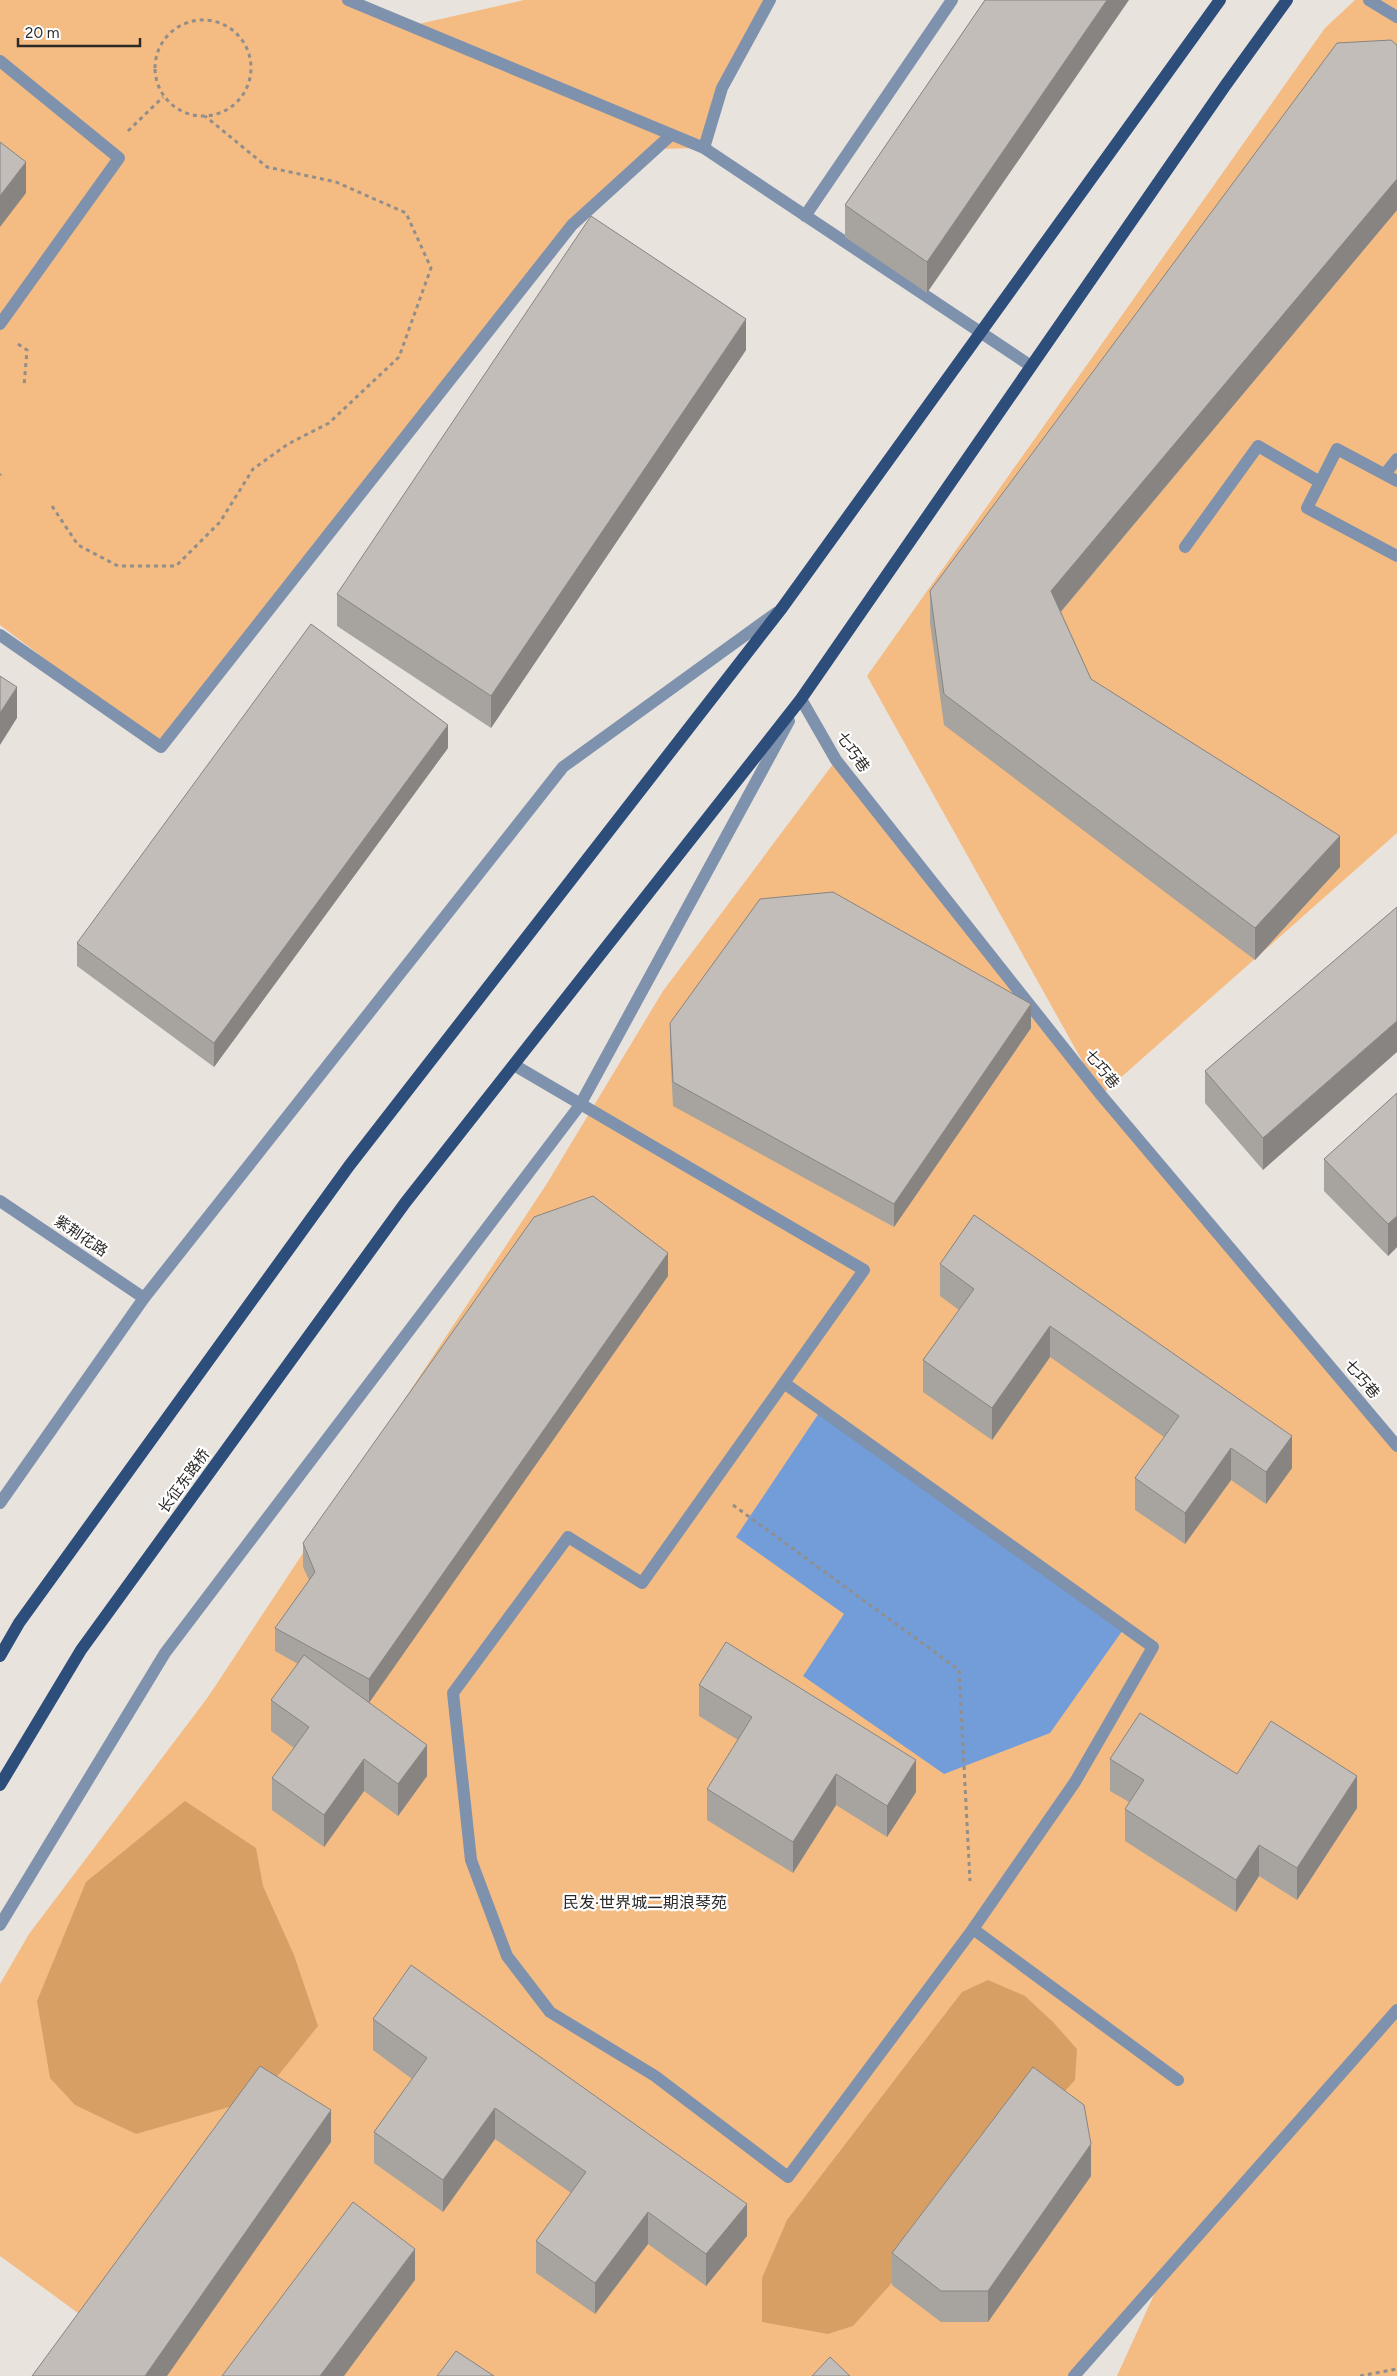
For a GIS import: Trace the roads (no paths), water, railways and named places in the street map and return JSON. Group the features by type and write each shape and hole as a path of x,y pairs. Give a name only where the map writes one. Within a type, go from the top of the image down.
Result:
{"main road":[{"path":"0,1656 19,1623 349,1166 782,608 1220,0"},
{"name":"长征东路桥","path":"0,1784 81,1650 405,1203 801,699 1224,86 1287,0"}],"street":[{"path":"348,0 704,148 1031,366"},
{"path":"704,148 722,88 770,0"},
{"path":"805,216 952,0"},
{"path":"1369,0 1397,17"},
{"path":"0,61 119,158 0,324"},
{"path":"0,635 161,747 572,225 671,135"},
{"path":"1185,547 1258,446 1320,482"},
{"path":"1397,481 1338,449 1307,508 1397,556"},
{"path":"1385,474 1397,459"},
{"path":"0,1503 144,1298 562,768 782,608"},
{"path":"0,1925 165,1653 580,1105 801,699"},
{"name":"七巧巷","path":"801,699 836,760 1101,1095 1397,1446"},
{"path":"514,1065 864,1270 642,1583 568,1537 453,1692 471,1860 507,1956 550,2012 655,2076 788,2177 973,1929 1074,1782 1153,1647 784,1383"},
{"name":"紫荆花路","path":"0,1202 144,1298"},
{"path":"973,1929 1178,2080"},
{"path":"1074,2376 1397,2010"}],"water":[{"path":"821,1410 1125,1627 1050,1733 944,1774 803,1676 844,1614 736,1537"}],"district":[{"name":"民发·世界城二期浪琴苑","path":"645,1902"}]}
